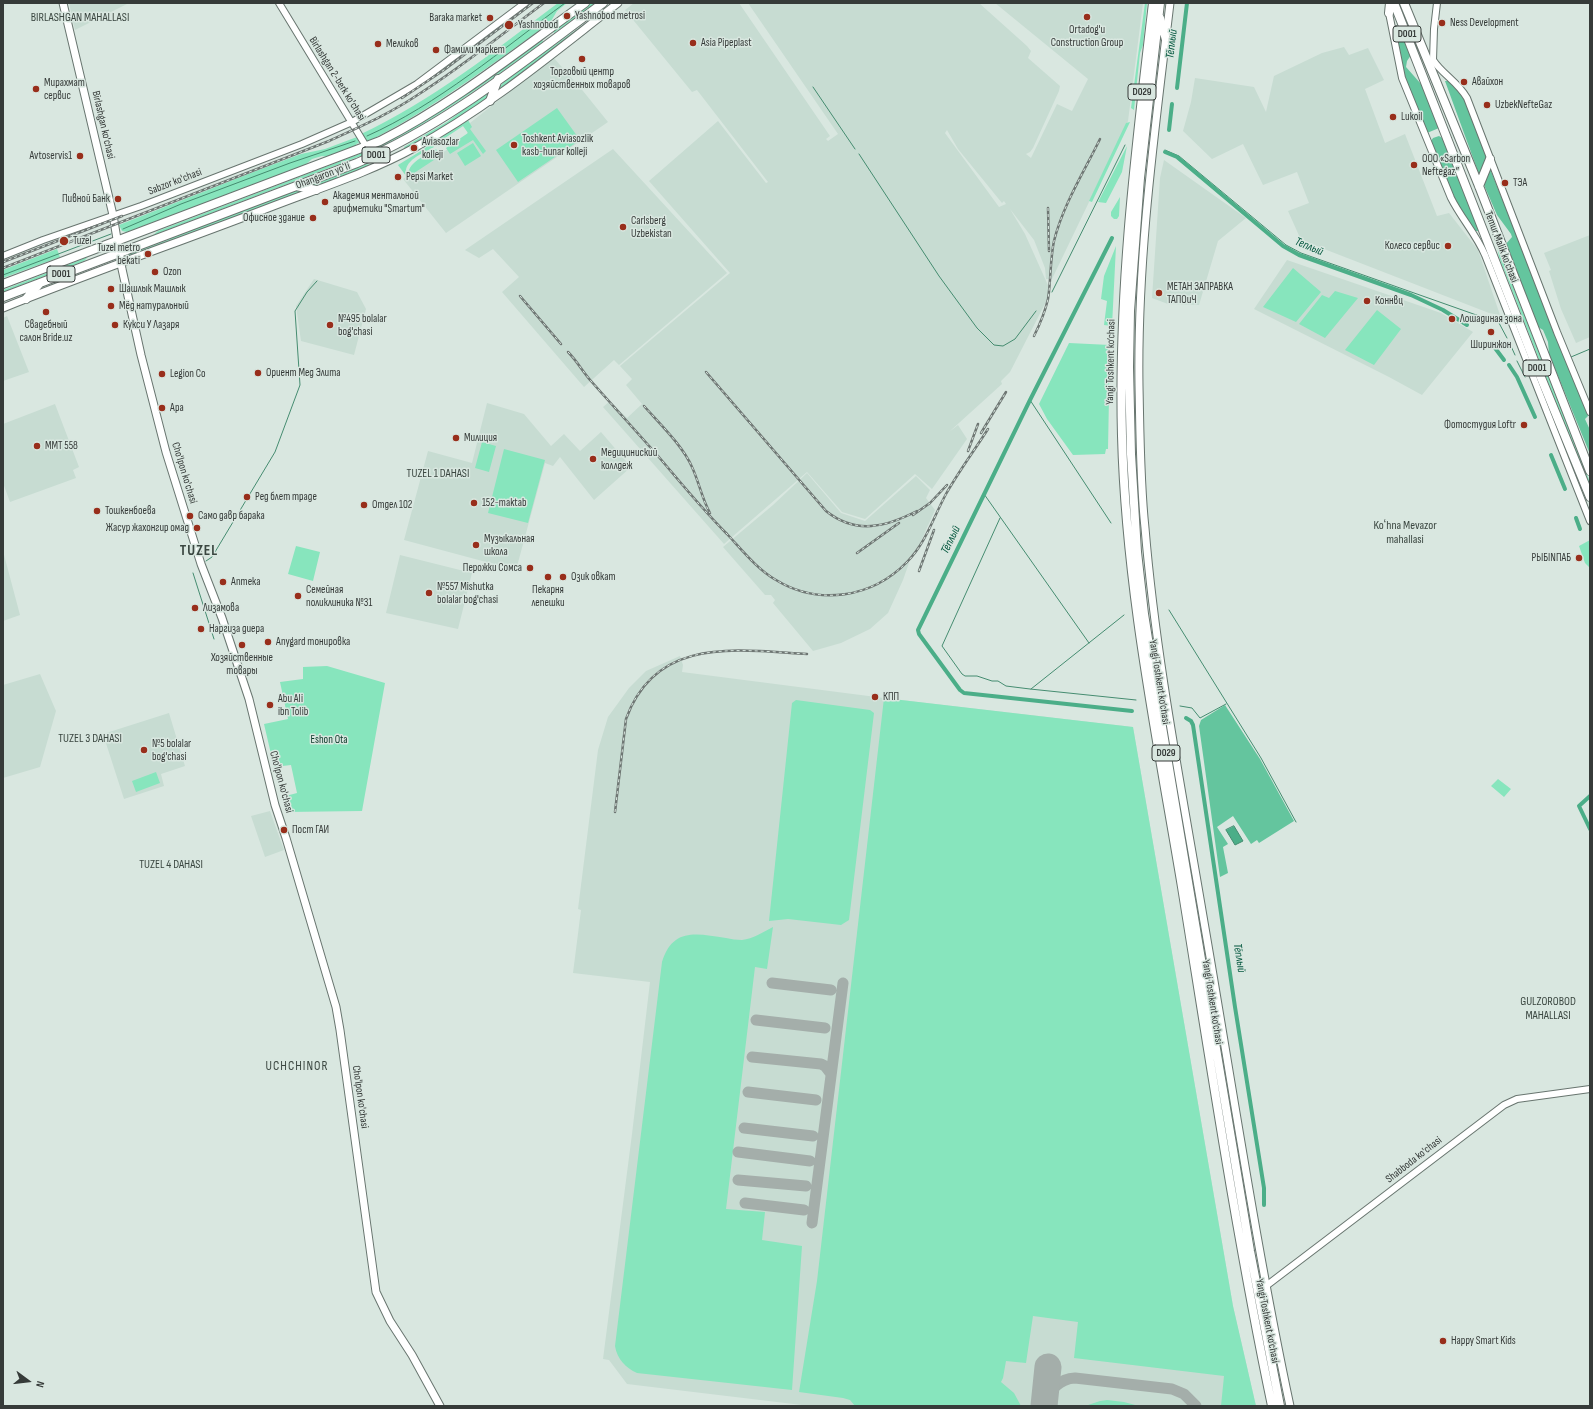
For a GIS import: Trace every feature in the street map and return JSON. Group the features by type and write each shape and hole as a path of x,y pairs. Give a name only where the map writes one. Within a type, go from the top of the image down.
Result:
{"highway":[{"name":"Ohangaron yoʻli","path":"3,284 366,147 394,134 436,109 585,3"},
{"name":"Ohangaron yoʻli","path":"3,297 295,186 394,146 433,124 498,80 603,3"},
{"name":"Yangi Toshkent ko‘chasi","path":"1153,3 1132,180 1123,290 1121,368 1122,435 1128,539 1137,616 1156,736 1242,1252 1272,1406"},
{"name":"Yangi Toshkent ko‘chasi","path":"1160,3 1140,178 1130,311 1130,454 1137,552 1146,622 1180,837 1250,1251 1280,1406"},
{"path":"1389,13 1390,3"},
{"name":"Temur Malik ko'chasi","path":"1394,3 1507,291 1532,364 1590,498"},
{"name":"Temur Malik ko'chasi","path":"1404,3 1431,61 1590,471"},
{"path":"1159,13 1166,40"},
{"path":"538,36 547,36 550,42"},
{"path":"1419,65 1431,61"},
{"path":"490,100 498,80"},
{"path":"1479,186 1490,158"},
{"path":"295,186 316,190"},
{"path":"1486,237 1490,239 1493,238 1497,230"},
{"path":"26,299 41,282"}],"main road":[{"name":"Birlashgan ko'chasi","path":"63,3 120,252"},
{"name":"Ohangaron yoʻli","path":"3,308 316,190 379,165 414,148 447,129 490,100 618,3"},
{"path":"1170,3 1148,192 1140,306 1139,388 1144,525 1157,634 1172,727 1266,1286 1290,1406"},
{"name":"Cho'lpon ko'chasi","path":"120,252 121,264 141,355 166,452 201,564 222,618 249,699 275,805 336,1007 376,1292 390,1322 412,1355 440,1406"}],"street":[{"name":"Birlashgan 2-berk ko'chasi","path":"279,3 366,147 379,165"},
{"name":"Sabzor ko'chasi","path":"3,256 43,240 162,198 302,144 352,122 417,84 525,3"},
{"path":"1437,3 1431,61 1456,82 1467,98 1590,412"},
{"path":"1389,13 1402,78 1451,198 1479,242 1532,364 1590,521"},
{"path":"1504,302 1507,291"},
{"name":"Shabboda ko'chasi","path":"1266,1286 1504,1105 1517,1099 1590,1089"}],"shaded area":[{"path":"69,3 127,3 127,4 75,30"},
{"path":"634,3 739,3 830,136 826,139 828,141 838,134 748,3 979,3 1027,46 1031,51 1028,58 1060,86 1033,148 1026,154 1031,158 1057,104 1072,111 1088,79 995,3 1143,3 1128,121 1052,279 1046,279 1045,268 1034,240 1010,209 1025,234 1051,292 1010,372 1001,381 1002,384 949,432 958,425 967,439 932,489 915,474 865,519 842,512 807,472 724,544 603,407 610,401 627,418 642,404 626,385 632,379 620,366 730,273 649,181 718,121 766,183 768,182 697,90 692,92 625,10","holes":["947,130 958,149 1002,203 1004,201 1006,204 999,207 945,133"]},
{"path":"1396,31 1399,31 1403,36 1411,55 1407,61 1406,67 1421,84 1439,128 1427,133 1404,74"},
{"path":"1344,47 1349,55 1368,48 1384,80 1365,89 1385,143 1405,134 1437,216 1449,213 1478,250 1500,315 1489,313 1301,240 1288,211 1309,203 1297,172 1263,185 1243,144 1212,159 1183,131 1191,102 1195,78 1254,87 1266,112 1274,76 1322,53"},
{"name":"Toshkent Aviasozlik kasb-hunar kolleji","path":"553,57 608,122 446,233 403,179 466,137 470,123"},
{"path":"1445,81 1450,81 1463,98 1477,129 1488,160 1480,177"},
{"path":"1439,136 1444,139 1480,231 1475,231 1456,203 1431,141 1433,138"},
{"name":"Carlsberg Uzbekistan","path":"613,149 727,273 619,365 614,360 584,387 502,292 519,277 493,249 479,258 465,250"},
{"path":"1164,160 1246,218 1218,241 1199,305 1168,304 1152,298 1160,178"},
{"path":"1489,166 1588,416 1585,419 1590,430 1590,454 1549,354 1548,342 1543,330 1538,327 1505,245 1512,237 1511,234 1497,215 1484,185"},
{"path":"1590,235 1590,337 1576,343 1561,309 1549,271 1551,270 1544,253"},
{"path":"1287,260 1441,313 1473,332 1422,395 1254,309"},
{"name":"№495 bolalar bog'chasi","path":"314,279 357,292 366,309 354,355 301,341 296,306"},
{"path":"7,316 29,372 3,381 3,318"},
{"name":"152-maktab","path":"487,403 524,414 551,446 564,434 580,451 601,432 631,467 594,500 560,457 553,466 545,463 516,570 404,540 428,451 472,463"},
{"name":"MMT 558","path":"55,404 79,467 73,470 76,478 10,502 3,483 3,424"},
{"path":"807,473 841,513 865,521 916,476 930,490 926,498 935,510 917,550 907,561 909,563 903,580 888,613 870,629 841,643 813,651 773,603 775,600 771,595 765,595 723,547 773,505"},
{"path":"3,551 20,615 3,621"},
{"name":"№557 Mishutka bolalar bog'chasi","path":"400,555 472,573 458,629 386,613"},
{"path":"680,656 683,665 682,672 884,698 1133,727 1233,1306 1256,1406 810,1406 627,1384 609,1360 603,1359 650,982 573,973 581,910 578,909 598,750 608,717 629,688 646,671"},
{"path":"40,674 56,711 40,767 3,778 3,685"},
{"path":"1225,705 1260,759 1294,821 1259,843 1257,840 1251,844 1233,816 1217,827 1228,844 1223,847 1228,873 1220,877 1199,726 1201,720"},
{"name":"№5 bolalar bog'chasi","path":"169,713 185,766 161,774 164,786 124,799 103,734"},
{"path":"270,811 284,850 265,857 251,816"},
{"path":"1234,826 1243,841 1235,845 1226,830"}],"green space":[{"path":"558,3 567,3 557,11 550,23 436,103 363,144 359,135 386,122 437,91 486,57"},
{"path":"591,3 596,3 554,33 553,31"},
{"path":"614,3 498,91 506,80 520,68"},
{"path":"1145,3 1147,3 1143,45 1140,53 1134,110 1131,108"},
{"path":"542,39 543,42 456,103 387,144 363,155 133,243 153,235 158,231 362,153 386,142 455,101"},
{"path":"491,89 489,98 442,129 405,149 404,147 447,122"},
{"path":"557,108 580,140 518,182 496,150"},
{"path":"468,120 472,127 470,129 486,151 483,154 473,140 450,154 446,148 468,133 463,126 442,140 439,137"},
{"path":"1130,122 1092,202 1089,201 1126,123"},
{"path":"357,137 359,143 356,144 357,147 328,157 322,156 312,159 305,165 127,232 122,231 119,225 301,154 325,149"},
{"path":"431,143 434,147 414,158 410,162 407,166 406,176 398,165"},
{"path":"473,143 481,156 465,166 457,153"},
{"path":"1127,146 1122,172 1106,203 1098,202"},
{"path":"436,149 440,156 408,177 410,167 414,163"},
{"path":"365,164 373,165 315,187 306,185"},
{"path":"298,188 307,191 127,259 127,255 170,239 175,234"},
{"path":"1120,197 1119,216 1117,219 1114,219 1111,216 1111,212"},
{"path":"1116,246 1112,326 1104,325 1107,301 1101,299 1104,276"},
{"path":"1497,246 1590,482 1590,490 1499,257"},
{"path":"57,249 60,257 3,278 3,270"},
{"path":"88,257 84,261 3,292 3,290"},
{"path":"1293,268 1321,292 1296,322 1263,307"},
{"path":"1335,291 1358,298 1325,338 1299,324 1322,295 1329,298"},
{"path":"1377,310 1401,329 1374,365 1345,350"},
{"path":"1069,343 1110,345 1108,449 1106,449 1105,454 1073,455 1047,419 1039,404"},
{"path":"482,442 496,446 489,472 475,468"},
{"path":"504,449 545,460 528,523 488,513"},
{"path":"1590,540 1590,568 1585,563 1579,546"},
{"path":"296,546 320,552 313,581 288,574"},
{"name":"Eshon Ota","path":"327,666 385,683 362,811 286,812 282,797 297,793 291,765 274,767 264,724 288,719 280,682 303,679 303,667"},
{"path":"884,698 1133,727 1233,1306 1256,1406 1221,1406 1224,1376 1074,1358 1078,1322 1033,1316 1026,1363 1006,1361 1001,1382 1014,1393 1021,1406 855,1406 850,1400 843,1398 799,1392 817,1281"},
{"path":"796,700 870,710 874,713 849,920 841,925 788,919 769,921 792,703"},
{"path":"156,772 160,783 136,792 132,781"},
{"path":"1498,779 1511,789 1504,797 1491,786"},
{"path":"773,927 767,969 755,967 726,1209 765,1212 762,1240 802,1246 792,1390 637,1373 629,1368 620,1359 615,1346 662,962 673,943 679,938 687,935 705,935 742,940 754,937"},
{"path":"1107,1400 1124,1402 1139,1406 1085,1406"}],"waterway":[{"path":"367,136 419,109 494,57 565,3"},
{"name":"Тёплый","path":"1177,88 1187,3"},
{"path":"813,87 855,149"},
{"name":"Тёплый","path":"1169,130 1172,104"},
{"path":"123,229 181,204 290,163 355,141"},
{"path":"1052,292 1125,145"},
{"name":"Теплый","path":"1165,150 1179,156 1286,245 1301,253 1499,323 1507,338"},
{"name":"Теплый","path":"1165,152 1177,157 1283,246 1299,255 1411,295 1443,310 1467,325"},
{"path":"859,154 939,276 977,328 994,345 1003,346 1015,339 1036,311"},
{"path":"3,275 111,234"},
{"name":"Тёплый","path":"1112,238 1030,400 918,630 919,634 960,690 964,693 1132,711"},
{"path":"206,561 212,557 275,452 300,385 295,311 307,292 317,281"},
{"path":"1510,344 1515,355"},
{"name":"Теплый","path":"1495,348 1504,360"},
{"path":"1571,357 1590,349"},
{"path":"1517,361 1525,377"},
{"name":"Теплый","path":"1509,365 1517,377 1535,417"},
{"path":"1030,400 1111,523"},
{"name":"Теплый","path":"1551,455 1565,489"},
{"path":"984,494 1089,643"},
{"path":"1000,518 942,646 962,674 965,676 977,676 992,681 998,681 1006,686 1136,700"},
{"name":"Теплый","path":"1576,518 1580,529"},
{"path":"193,573 214,639"},
{"path":"1169,610 1261,758 1296,822"},
{"path":"1031,689 1124,615"},
{"path":"1180,706 1192,708 1200,718 1226,704"},
{"name":"Тёплый","path":"1186,718 1191,721 1193,725 1235,1007 1264,1188 1264,1205"},
{"name":"Теплый","path":"1590,796 1579,806 1590,829"}],"taxiway":[{"path":"772,983 831,990"},
{"path":"812,1223 843,983"},
{"path":"756,1020 825,1028"},
{"path":"752,1057 821,1064 825,1066 831,1074"},
{"path":"748,1092 816,1100"},
{"path":"744,1128 813,1136"},
{"path":"738,1152 810,1161"},
{"path":"738,1180 806,1186"},
{"path":"745,1203 804,1210"},
{"path":"1044,1406 1049,1395 1059,1383 1075,1378 1172,1389 1184,1394 1196,1406"}],"runway":[{"path":"1044,1406 1048,1367"}],"railway":[{"path":"402,98 444,70 533,3"},
{"path":"3,268 329,141 374,120 406,103 449,74 544,3"},
{"path":"1034,336 1048,299 1053,248 1058,228 1074,189 1100,139"},
{"path":"1048,208 1049,251"},
{"path":"3,262 122,216"},
{"path":"520,296 561,344"},
{"path":"568,352 591,381 700,505 750,559 769,576 776,580 793,588 810,593 827,595 844,594 862,590 878,584 907,562 914,555 929,529 946,494 988,429"},
{"path":"706,372 826,511 837,519 860,526 871,526 894,521 917,511"},
{"path":"981,433 1006,392"},
{"path":"644,406 670,435 688,459 710,513"},
{"path":"968,451 978,424"},
{"path":"913,515 930,503 947,485"},
{"path":"857,553 899,523"},
{"path":"919,571 934,530"},
{"path":"615,812 626,719 639,692 657,673 678,661 701,654 726,651 807,654"}],"place":[{"name":"Yashnobod metrosi","path":"567,16"},
{"name":"Ortadog'u Construction Group","path":"1087,17"},
{"name":"Baraka market","path":"490,18"},
{"name":"Ness Development","path":"1442,23"},
{"name":"Yashnobod","path":"509,25"},
{"name":"Asia Pipeplast","path":"693,43"},
{"name":"Меликов","path":"378,44"},
{"name":"Фамили маркет","path":"436,50"},
{"name":"Торговый центр хозяйственных товаров","path":"582,59"},
{"name":"Авайхон","path":"1464,82"},
{"name":"Мирахмат сервис","path":"36,89"},
{"name":"UzbekNefteGaz","path":"1487,105"},
{"name":"Lukoil","path":"1393,117"},
{"name":"Toshkent Aviasozlik kasb-hunar kolleji","path":"514,145"},
{"name":"Aviasozlar kolleji","path":"414,148"},
{"name":"Avtoservis1","path":"80,156"},
{"name":"ООО «Sarbon Neftegaz”","path":"1414,165"},
{"name":"Pepsi Market","path":"398,177"},
{"name":"ТЭА","path":"1505,183"},
{"name":"Пивной Банк","path":"118,199"},
{"name":"Академия ментальной арифметики \"Smartum\"","path":"325,202"},
{"name":"Офисное здание","path":"313,218"},
{"name":"Carlsberg Uzbekistan","path":"623,227"},
{"name":"Tuzel","path":"64,241"},
{"name":"Колесо сервис","path":"1448,246"},
{"name":"Tuzel metro bekati","path":"148,254"},
{"name":"Ozon","path":"155,272"},
{"name":"Шашлык Машлык","path":"111,289"},
{"name":"МЕТАН ЗАПРАВКА ТАПОиЧ","path":"1159,293"},
{"name":"Коннвц","path":"1367,301"},
{"name":"Мёд натуральный","path":"111,306"},
{"name":"Свадебный салон Bride.uz","path":"46,312"},
{"name":"Лошадиная зона","path":"1452,319"},
{"name":"Кукси У Лазаря","path":"115,325"},
{"name":"№495 bolalar bog'chasi","path":"330,325"},
{"name":"Ширинжон","path":"1491,332"},
{"name":"Ориент Мед Элита","path":"258,373"},
{"name":"Legion Co","path":"162,374"},
{"name":"Ара","path":"162,408"},
{"name":"Фотостудия Loftr","path":"1524,425"},
{"name":"Милиция","path":"456,438"},
{"name":"MMT 558","path":"37,446"},
{"name":"Медициниский коллдеж","path":"593,459"},
{"name":"Ред блет траде","path":"247,497"},
{"name":"152-maktab","path":"474,503"},
{"name":"Отдел 102","path":"364,505"},
{"name":"Тошкенбоева","path":"97,511"},
{"name":"Само давр барака","path":"190,516"},
{"name":"Жасур жахонгир омад","path":"197,528"},
{"name":"Музыкальная школа","path":"476,545"},
{"name":"РЫБINПАБ","path":"1579,558"},
{"name":"Перожки Сомса","path":"530,568"},
{"name":"Пекарня лепешки","path":"548,577"},
{"name":"Озик овкат","path":"563,577"},
{"name":"Аптека","path":"223,582"},
{"name":"№557 Mishutka bolalar bog'chasi","path":"429,593"},
{"name":"Семейная поликлиника №31","path":"298,596"},
{"name":"Лизамова","path":"195,608"},
{"name":"Наргиза диера","path":"201,629"},
{"name":"Anygard тонировка","path":"268,642"},
{"name":"Хозяйственные товары","path":"242,645"},
{"name":"КПП","path":"875,697"},
{"name":"Abu Ali ibn Tolib","path":"270,705"},
{"name":"№5 bolalar bog'chasi","path":"144,750"},
{"name":"Пост ГАИ","path":"284,830"},
{"name":"Happy Smart Kids","path":"1443,1341"}],"district":[{"name":"BIRLASHGAN MAHALLASI","path":"80,18"},
{"name":"TUZEL 1 DAHASI","path":"438,474"},
{"name":"Koʻhna Mevazor mahallasi","path":"1405,533"},
{"name":"TUZEL","path":"199,551"},
{"name":"TUZEL 3 DAHASI","path":"90,739"},
{"name":"TUZEL 4 DAHASI","path":"171,865"},
{"name":"GULZOROBOD MAHALLASI","path":"1548,1009"},
{"name":"UCHCHINOR","path":"297,1067"}]}
